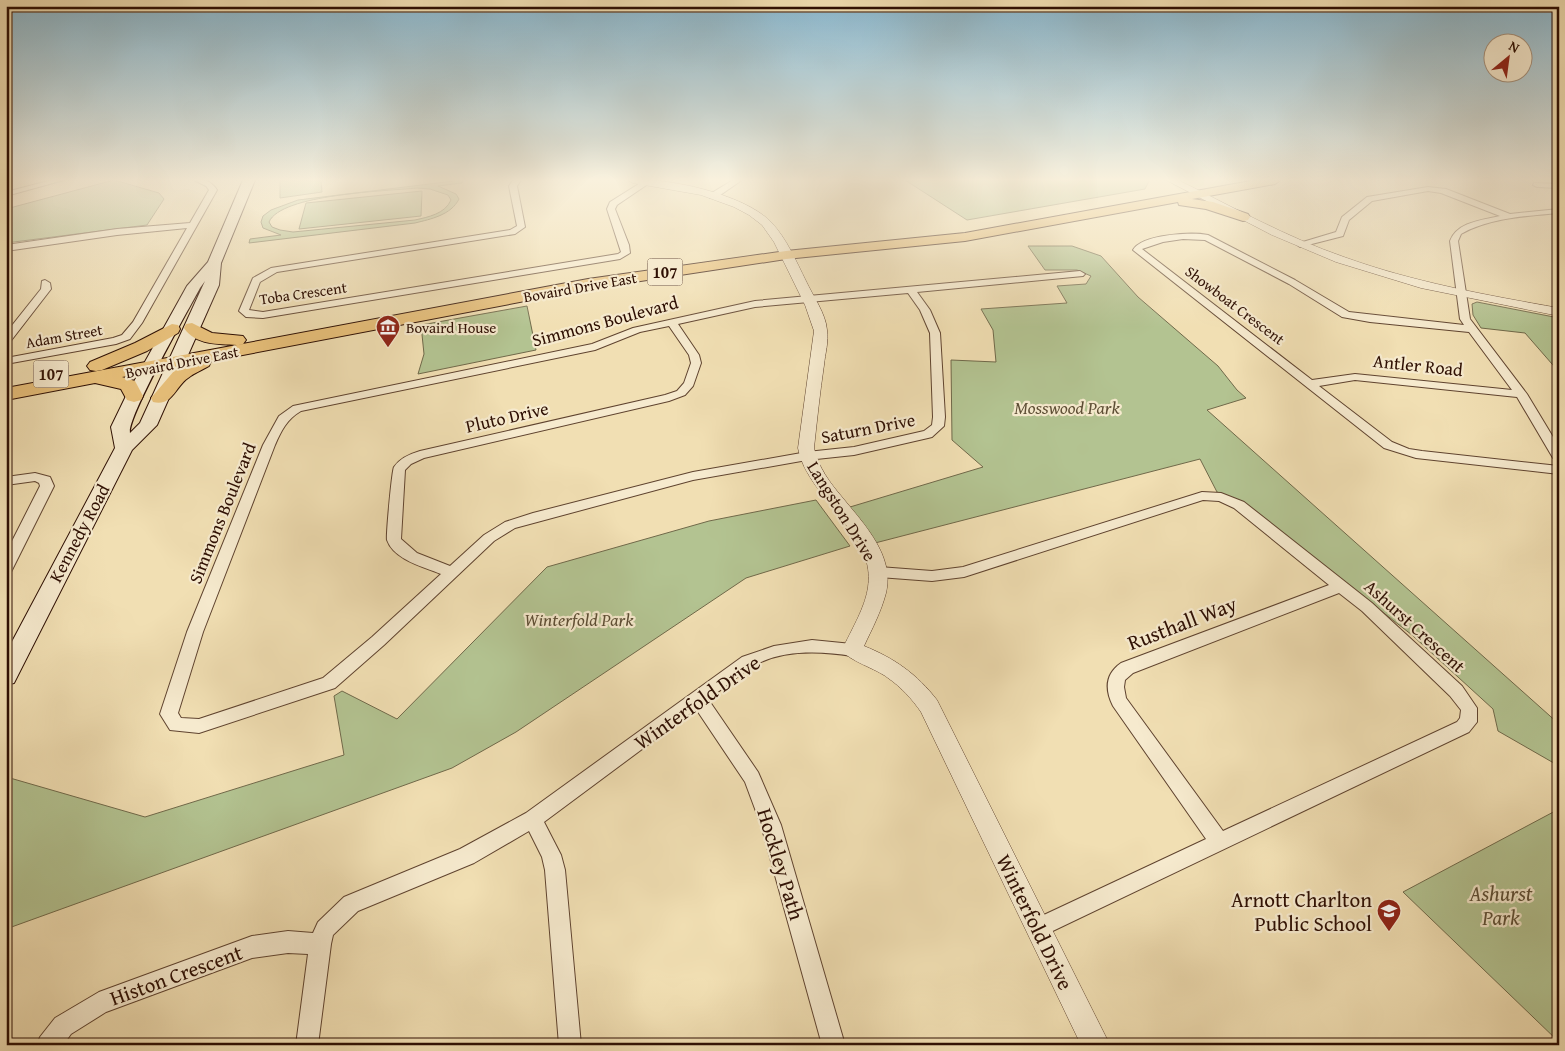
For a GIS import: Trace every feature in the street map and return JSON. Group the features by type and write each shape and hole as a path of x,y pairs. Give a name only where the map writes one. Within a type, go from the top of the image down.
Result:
{"main road":[{"path":"124,448 148,425 212,285 214,263 228,229"},
{"name":"Bovaird Drive East","path":"6,382 96,366 179,357 784,251 946,229"},
{"name":"Bovaird Drive East","path":"784,251 965,237 1007,229"},
{"path":"124,448 120,428 134,396 194,286 214,263"},
{"path":"192,328 198,335 235,346"},
{"path":"96,366 141,347 172,329"},
{"path":"160,398 180,375 235,346"},
{"name":"Bovaird Drive East","path":"6,394 74,382 153,361"},
{"path":"74,382 114,380 128,385 134,396"},
{"name":"Kennedy Road","path":"6,676 124,448"}],"street":[{"path":"6,248 148,229"},
{"name":"Adam Street","path":"6,361 103,345 126,337 137,323 190,229"},
{"name":"Toba Crescent","path":"517,229 512,232 274,270 256,280 244,311 250,315 263,315 620,256 626,253 619,229"},
{"name":"Langston Drive","path":"771,229 819,321 821,332 806,448 807,456 828,490 871,550 879,572 873,602 852,650"},
{"path":"1268,229 1300,244 1374,272 1461,293 1559,312"},
{"path":"1300,244 1340,234 1342,229"},
{"path":"1465,229 1455,237 1463,313 1471,328 1521,394 1559,458"},
{"name":"Showboat Crescent","path":"1471,328 1346,315 1292,282 1214,241 1200,236 1192,235 1138,248 1139,253 1388,445 1401,452 1414,455 1559,470"},
{"name":"Simmons Boulevard","path":"807,456 693,476 510,525 489,538 378,641 329,683 199,726 176,726 169,714 195,632 269,445 280,421 287,413 297,408 595,347 637,330 755,304 1080,274"},
{"path":"6,340 46,289 45,283"},
{"name":"Saturn Drive","path":"807,456 854,451 928,434 938,426 939,408 935,333 925,310 910,289"},
{"name":"Pluto Drive","path":"452,572 407,555 396,543 394,539 399,469 407,461 420,455 669,398 681,393 689,384 696,362 694,355 672,322"},
{"name":"Antler Road","path":"1311,384 1355,376 1521,394"},
{"path":"6,481 36,477 45,480 47,486 6,568"},
{"name":"Ashurst Crescent","path":"879,572 932,576 964,572 1202,496 1212,495 1239,504 1367,607 1465,700 1470,708 1468,722 1462,727 1038,928"},
{"name":"Rusthall Way","path":"1220,843 1119,701 1114,691 1114,681 1119,673 1127,668 1341,586"},
{"name":"Winterfold Drive","path":"307,1045 320,944 325,930 333,920 352,904 467,856 533,819 748,661 777,650 818,646 852,650 873,657 904,676 917,689 929,706 1096,1045"},
{"name":"Hockley Path","path":"698,698 752,778 762,800 771,825 834,1045"},
{"path":"533,819 551,855 555,870 570,1045"},
{"name":"Histon Crescent","path":"48,1045 63,1026 99,1002 252,947 288,942 320,944"}],"green space":[{"path":"6,229 115,229 6,243"},
{"path":"266,229 293,232 323,229 365,229 249,243 250,239 281,235"},
{"name":"Mosswood Park","path":"1028,246 1072,246 1101,256 1138,297 1218,366 1237,390 1246,398 1207,410 1559,724 1559,766 1498,731 1493,709 1412,635 1245,505 1217,492 1200,459 875,543 850,507 983,467 952,440 951,360 996,362 993,330 981,309 1067,303 1057,286 1086,284 1091,276 1077,270 1045,270"},
{"path":"1477,302 1559,318 1559,372 1525,333 1481,328 1473,315 1472,304"},
{"path":"527,306 536,350 418,374 424,354 421,325"},
{"name":"Winterfold Park","path":"816,500 850,546 746,578 516,732 452,768 6,929 6,785 10,778 145,817 344,755 334,696 342,691 397,719 547,567 709,521"},
{"name":"Ashurst Park","path":"1559,809 1559,1042 1403,892"}],"place":[{"name":"Bovaird House","path":"388,348"},
{"name":"Arnott Charlton Public School","path":"1389,932"}]}
